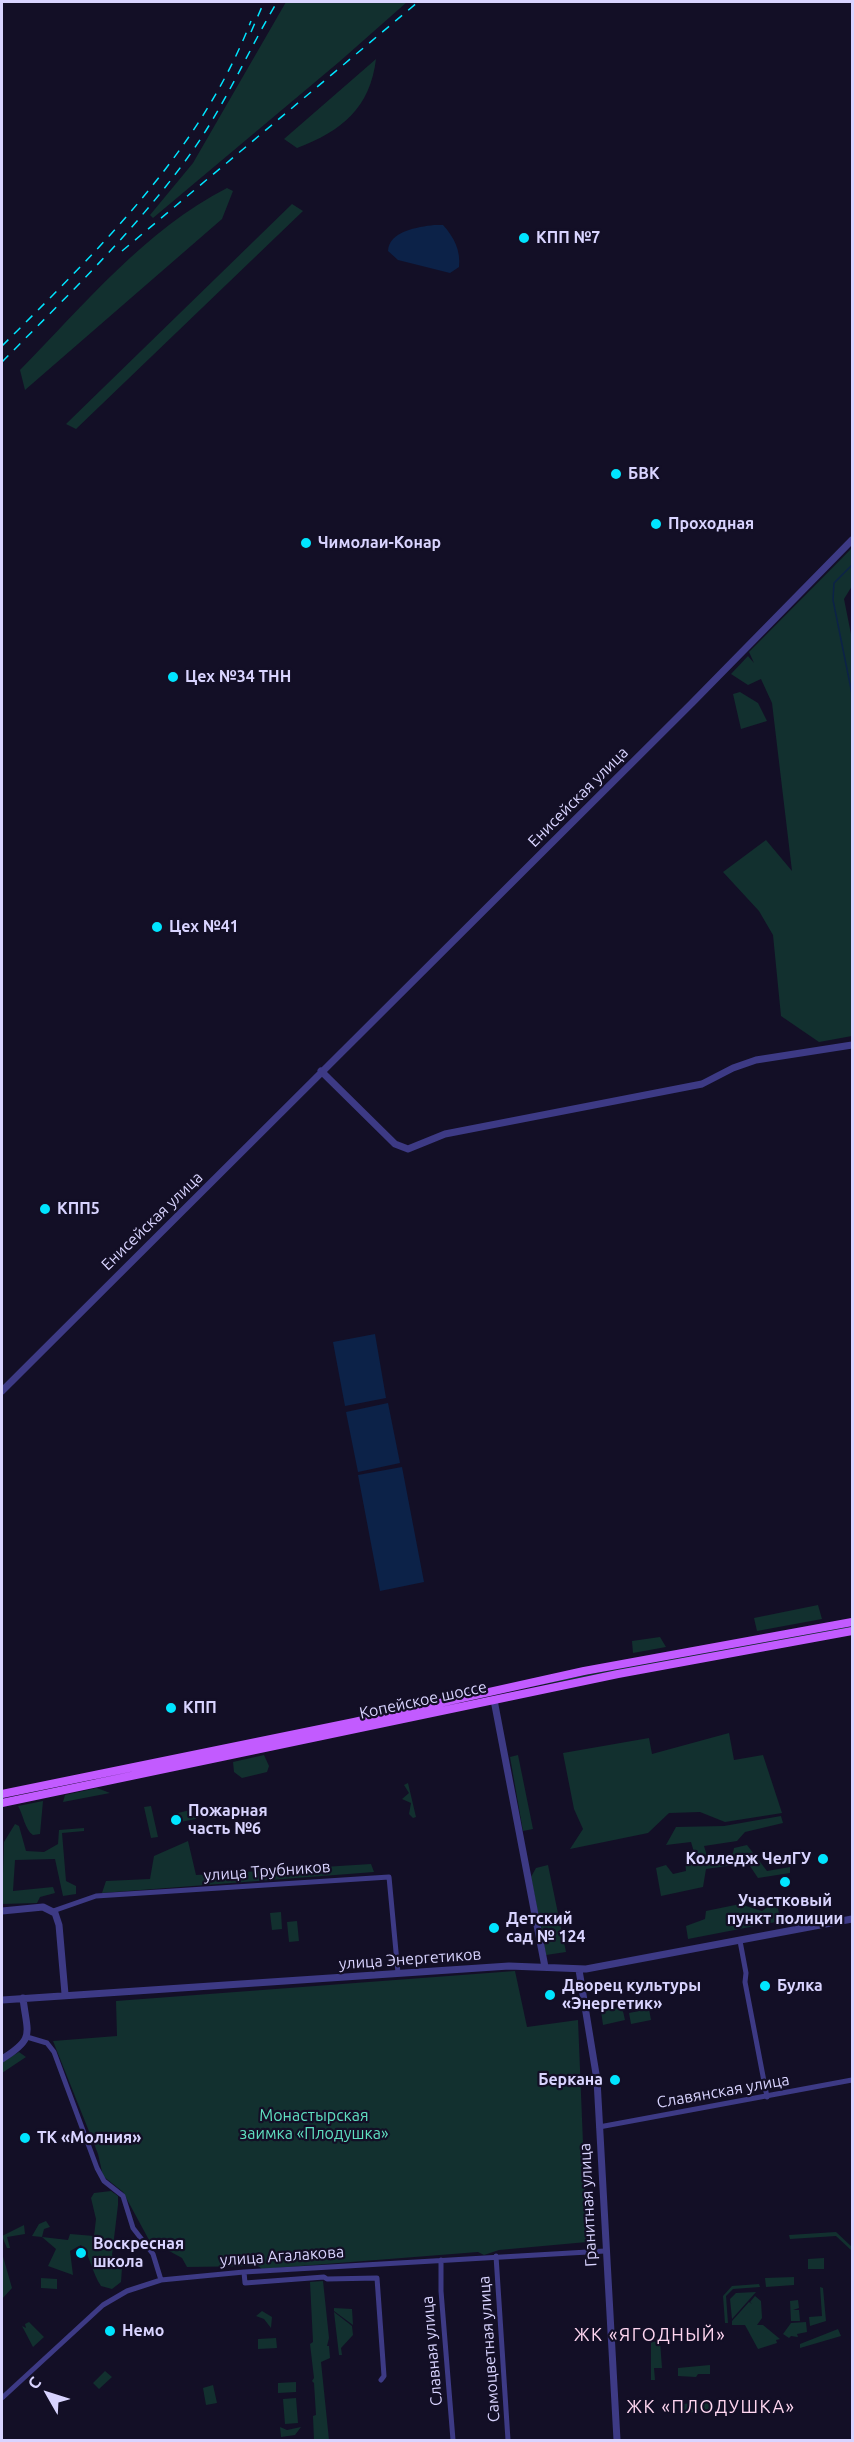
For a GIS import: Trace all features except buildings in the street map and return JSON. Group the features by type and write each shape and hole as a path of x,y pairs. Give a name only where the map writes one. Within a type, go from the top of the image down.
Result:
{"main road":[{"name":"Копейское шоссе","path":"493,1696 584,1671 852,1622"},
{"name":"Копейское шоссе","path":"2,1794 180,1762 493,1696 852,1631"},
{"name":"Копейское шоссе","path":"2,1803 180,1762"}],"street":[{"name":"Енисейская улица","path":"2,1391 321,1071 493,903 852,540"},
{"path":"321,1071 395,1144 408,1149 445,1134 702,1084 745,1063 810,1050 852,1045"},
{"path":"493,1696 545,1967"},
{"name":"улица Трубников","path":"2,1911 39,1907 53,1911 96,1896 389,1877 398,1973"},
{"path":"53,1911 59,1922 65,1994"},
{"name":"улица Энергетиков","path":"2,2000 510,1966 579,1970 852,1919"},
{"path":"740,1941 746,1973 745,1982 767,2097"},
{"name":"Гранитная улица","path":"579,1970 597,2080 617,2440"},
{"path":"2,2059 23,2045 27,2037 23,1998"},
{"path":"27,2037 47,2043 54,2052 97,2168 104,2181 123,2196 133,2228 153,2254 161,2280"},
{"name":"Славянская улица","path":"598,2127 852,2080"},
{"name":"улица Агалакова","path":"2,2398 103,2305 140,2286 161,2280 244,2272 605,2251"},
{"name":"Самоцветная улица","path":"496,2256 508,2440"},
{"name":"Славная улица","path":"441,2260 441,2291 453,2440"},
{"path":"244,2272 245,2283 324,2277 327,2279 377,2278 384,2376 381,2380"}],"green space":[{"path":"286,2 407,2 153,218 150,215 193,163"},
{"path":"376,59 367,91 351,116 327,134 297,148 284,139"},
{"path":"227,188 233,191 222,219 25,390 20,370 117,270 169,225 197,205"},
{"path":"292,204 303,211 76,429 66,424"},
{"path":"852,548 852,586 844,599 852,639 852,1036 819,1042 781,1016 773,935 759,911 723,872 766,840 792,871 772,703 761,679 748,685 731,674 748,656 754,663 749,652"},
{"path":"740,692 758,703 767,721 741,729 733,694"},
{"path":"818,1605 822,1619 757,1631 754,1618"},
{"path":"852,1626 852,1628 520,1689 564,1679"},
{"path":"660,1637 666,1647 633,1653 632,1641"},
{"path":"729,1733 734,1760 763,1755 782,1813 725,1822 700,1812 669,1813 648,1833 570,1849 583,1829 574,1809 563,1753 649,1738 652,1754"},
{"path":"264,1755 269,1766 267,1772 242,1778 234,1772 233,1762"},
{"path":"518,1755 533,1829 523,1831 510,1757"},
{"path":"408,1783 416,1817 413,1818 409,1814 411,1803 402,1799 409,1793 404,1785"},
{"path":"97,1788 110,1793 63,1802 65,1795"},
{"path":"43,1801 40,1834 33,1835 18,1806"},
{"path":"151,1806 158,1837 151,1838 144,1807"},
{"path":"194,1809 196,1819 180,1822 178,1813"},
{"path":"781,1816 783,1823 745,1832 737,1841 704,1846 708,1859 733,1853 734,1848 747,1845 767,1871 790,1867 790,1873 758,1878 748,1863 706,1869 703,1887 661,1896 656,1868 666,1865 673,1874 686,1871 685,1859 694,1852 691,1842 666,1845 676,1827 724,1826"},
{"path":"15,1824 19,1826 26,1851 44,1852 58,1844 59,1830 84,1828 84,1831 62,1833 66,1881 76,1886 76,1894 63,1896 55,1859 15,1860 13,1891 53,1887 55,1893 40,1897 37,1903 2,1904 4,1842"},
{"path":"188,1841 196,1875 371,1864 374,1872 102,1893 106,1881 150,1879 154,1856"},
{"path":"548,1865 566,1952 546,1955 531,1877 536,1868"},
{"path":"776,1901 781,1921 688,1939 686,1926 705,1919 706,1911 740,1904 762,1911"},
{"path":"281,1912 282,1929 272,1930 270,1913"},
{"path":"297,1921 299,1941 289,1942 287,1922"},
{"name":"Монастырская заимка «Плодушка»","path":"515,1971 527,2027 578,2020 587,2242 499,2250 484,2255 478,2252 262,2269 258,2266 187,2267 182,2258 149,2240 123,2192 103,2176 98,2154 53,2041 117,2036 116,2001"},
{"path":"622,2007 625,2020 603,2025 601,2011"},
{"path":"649,2009 651,2020 631,2024 629,2013"},
{"path":"19,2052 26,2057 2,2073 2,2062"},
{"path":"111,2191 118,2196 112,2255 122,2268 121,2282 112,2289 101,2286 81,2245 70,2251 73,2275 48,2266 56,2249 42,2237 68,2240 70,2234 94,2236 96,2219 91,2198 94,2193"},
{"path":"46,2221 50,2227 44,2229 42,2237 32,2236 39,2224"},
{"path":"24,2225 25,2234 7,2237 10,2248 7,2248 2,2236"},
{"path":"836,2232 852,2247 852,2251 836,2236 790,2239 789,2235"},
{"path":"2,2253 12,2288 2,2299"},
{"path":"824,2258 824,2269 808,2269 808,2259"},
{"path":"794,2277 794,2285 766,2287 765,2278"},
{"path":"41,2278 57,2279 57,2289 41,2288"},
{"path":"323,2281 329,2338 327,2346 329,2346 330,2358 321,2362 329,2440 314,2440 313,2416 316,2415 310,2344 313,2342 310,2282"},
{"path":"759,2284 760,2287 733,2289 726,2296 728,2323 725,2323 723,2296 732,2286"},
{"path":"820,2287 823,2288 826,2321 810,2326 809,2317 822,2316"},
{"path":"756,2292 732,2319 730,2299 736,2293"},
{"path":"755,2296 761,2301 762,2318 757,2325 763,2325 780,2339 776,2340 777,2343 758,2349 745,2325 732,2325 732,2321 749,2302 752,2304 750,2302"},
{"path":"798,2300 799,2308 793,2310 799,2310 800,2321 791,2321 790,2301"},
{"path":"334,2308 352,2309 353,2325 334,2311"},
{"path":"262,2311 272,2317 271,2328 264,2319 256,2316"},
{"path":"334,2312 352,2326 353,2335 341,2348 342,2355 339,2355"},
{"path":"29,2322 44,2337 33,2347 22,2326 26,2328 25,2324"},
{"path":"806,2322 807,2332 797,2334 798,2337 789,2338 783,2334 791,2323"},
{"path":"838,2329 841,2336 800,2348 800,2344"},
{"path":"276,2338 277,2348 258,2349 258,2339"},
{"path":"660,2341 662,2368 654,2368 655,2380 651,2380 651,2342"},
{"path":"710,2365 710,2374 698,2374 696,2377 678,2376 678,2368"},
{"path":"105,2371 112,2377 99,2389 93,2383"},
{"path":"296,2382 296,2392 278,2393 278,2383"},
{"path":"213,2385 217,2403 206,2405 203,2388"},
{"path":"296,2398 298,2423 285,2424 283,2399"},
{"path":"710,2402 710,2409 683,2414 682,2404"},
{"path":"280,2427 287,2430 301,2427 295,2435 281,2437"}],"water":[{"path":"443,225 458,250 459,267 450,273 398,260 388,251 393,239 405,231"},
{"path":"375,1334 386,1398 345,1406 333,1342"},
{"path":"388,1403 400,1463 358,1472 346,1412"},
{"path":"402,1467 424,1582 380,1591 358,1475"}],"waterway":[{"path":"852,565 834,583 833,600 852,694"}],"railway":[{"path":"251,32 264,2"},
{"path":"2,362 101,261 170,181 215,116 277,2"},
{"path":"122,251 418,2"},
{"path":"2,346 110,235 175,156 230,69 251,21"}],"place":[{"name":"КПП №7","path":"524,238"},
{"name":"БВК","path":"616,474"},
{"name":"Проходная","path":"656,524"},
{"name":"Чимолаи-Конар","path":"306,543"},
{"name":"Цех №34 ТНН","path":"173,677"},
{"name":"Цех №41","path":"157,927"},
{"name":"КПП5","path":"45,1209"},
{"name":"КПП","path":"171,1708"},
{"name":"Пожарная часть №6","path":"176,1820"},
{"name":"Колледж ЧелГУ","path":"823,1859"},
{"name":"Участковый пункт полиции","path":"785,1882"},
{"name":"Детский сад № 124","path":"494,1928"},
{"name":"Булка","path":"765,1986"},
{"name":"Дворец культуры «Энергетик»","path":"550,1995"},
{"name":"Беркана","path":"615,2080"},
{"name":"ТК «Молния»","path":"25,2138"},
{"name":"Воскресная школа","path":"81,2253"},
{"name":"Немо","path":"110,2331"}],"district":[{"name":"ЖК «ЯГОДНЫЙ»","path":"650,2335"},
{"name":"ЖК «ПЛОДУШКА»","path":"711,2407"}]}
